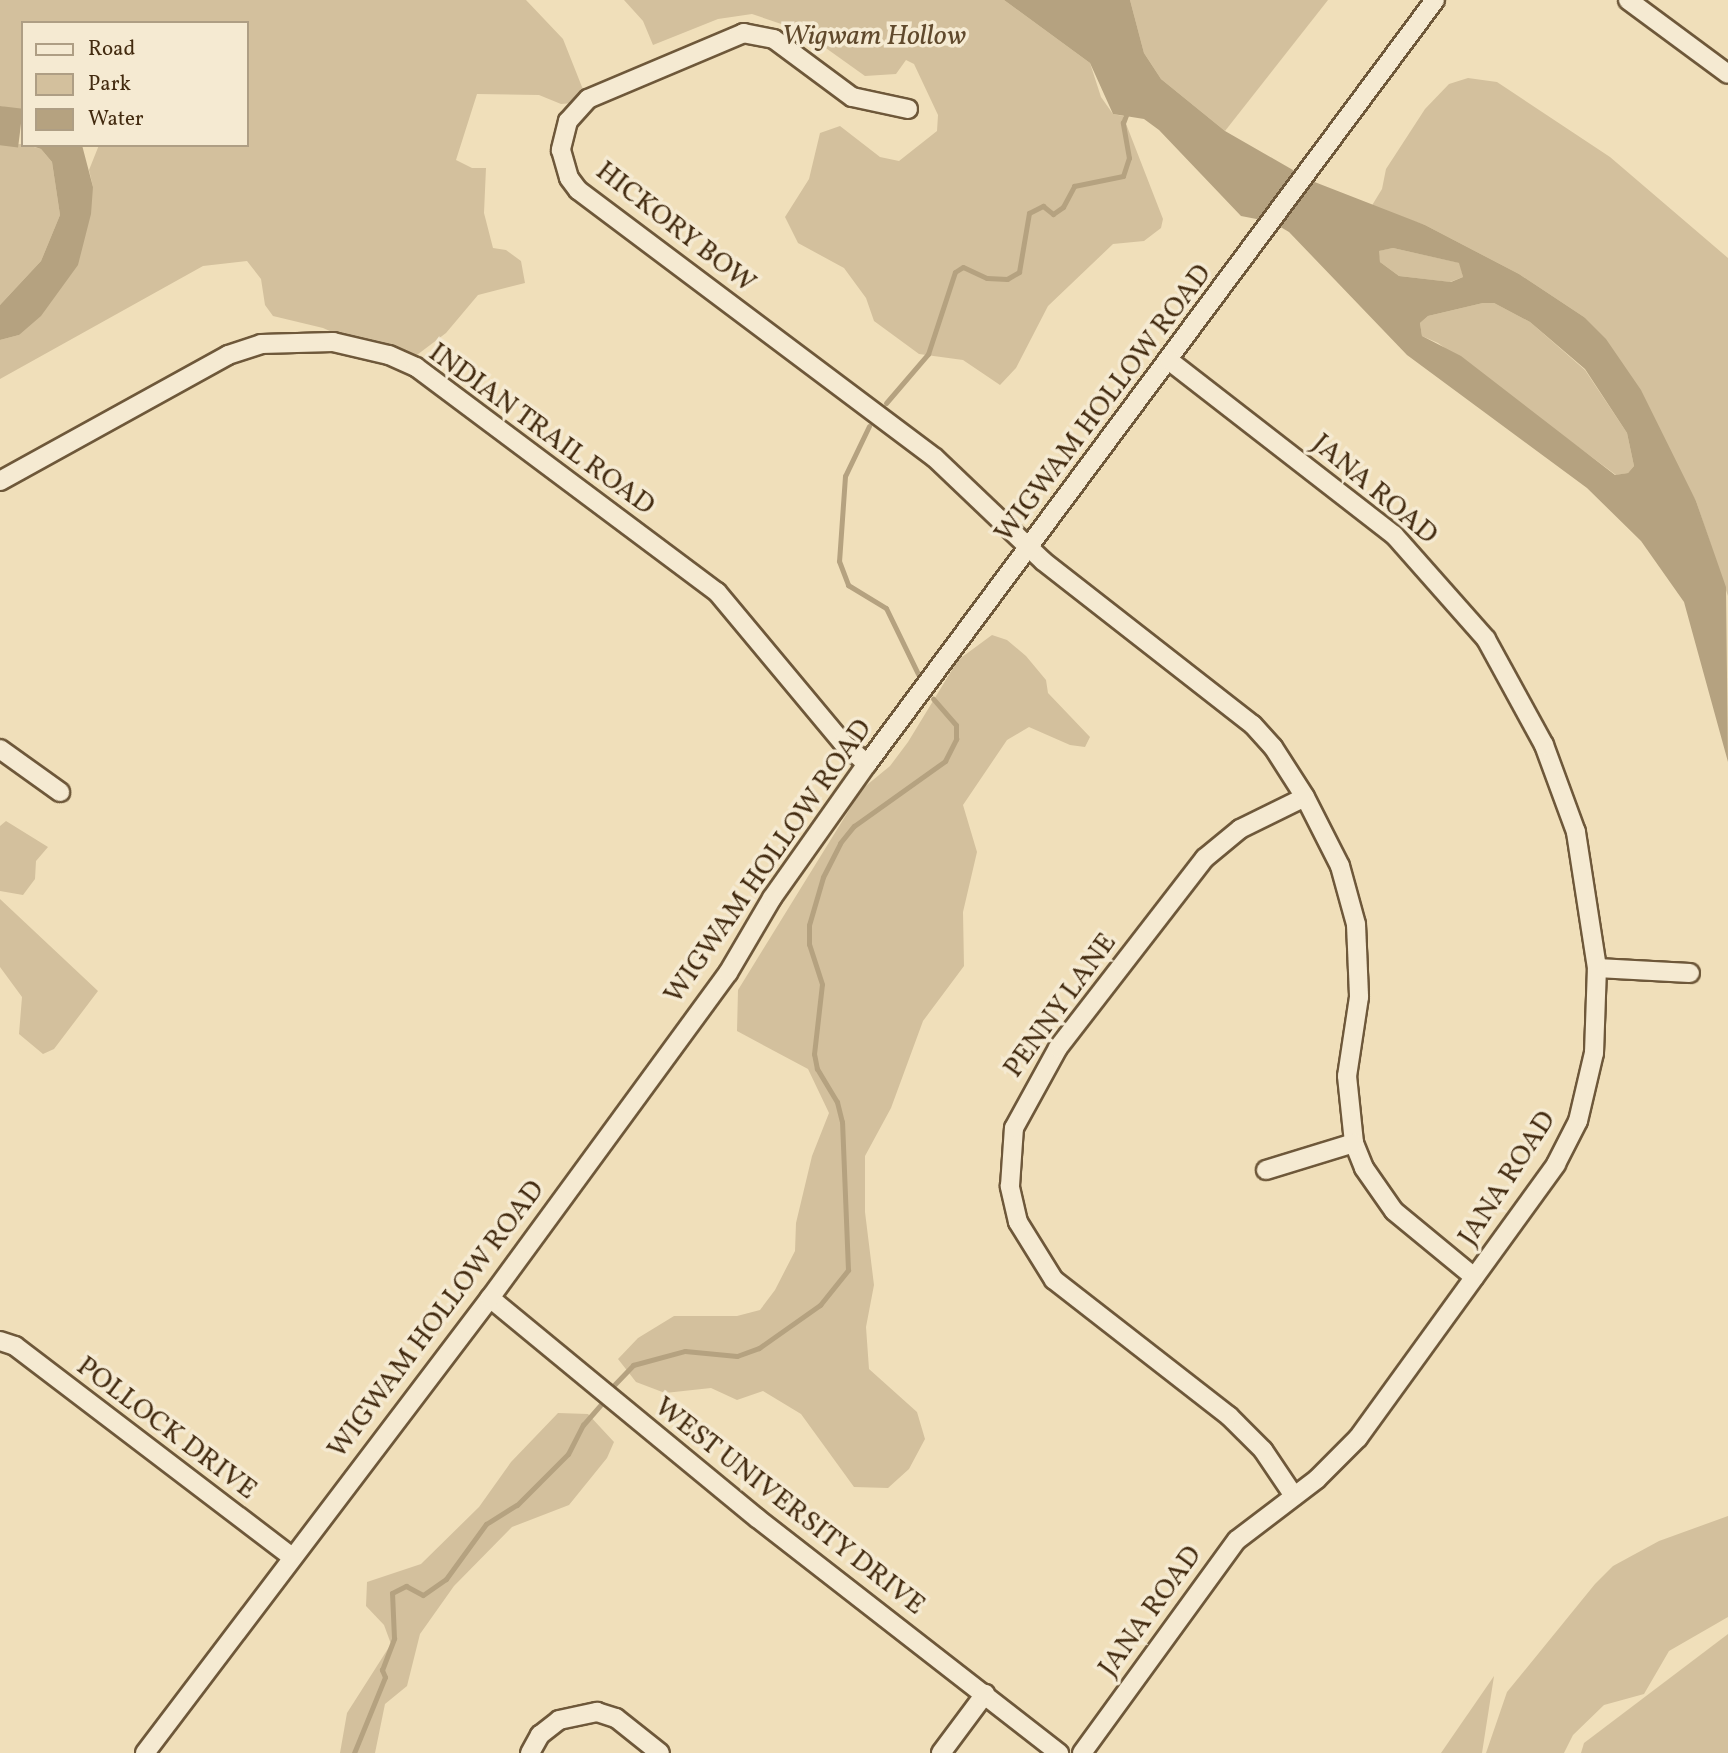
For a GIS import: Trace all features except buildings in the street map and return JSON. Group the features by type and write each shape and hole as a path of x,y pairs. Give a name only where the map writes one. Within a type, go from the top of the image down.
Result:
{"street":[{"name":"WIGWAM HOLLOW ROAD","path":"145,1753 490,1298 728,973 772,898 867,764 1170,361 1435,0"},
{"path":"1628,0 1728,74"},
{"name":"HICKORY BOW","path":"908,109 852,97 774,39 744,33 588,99 568,121 561,150 566,171 578,190 935,458 1030,547 1253,725 1305,797 1340,866 1356,924 1359,998 1347,1076 1354,1143"},
{"name":"INDIAN TRAIL ROAD","path":"0,481 228,355 261,344 333,342 389,355 426,374 717,592 843,743 867,764"},
{"name":"JANA ROAD","path":"1082,1753 1229,1550 1254,1523 1294,1496 1358,1437 1556,1164 1578,1121 1594,1053 1597,968 1586,876 1563,789 1523,703 1486,639 1394,535 1170,361"},
{"path":"0,749 60,792"},
{"name":"PENNY LANE","path":"1294,1496 1263,1450 1229,1416 1054,1280 1017,1222 1010,1174 1014,1128 1038,1077 1165,909 1221,842 1259,818 1305,797"},
{"path":"1597,968 1690,973"},
{"path":"1266,1170 1354,1143 1378,1191 1394,1212 1474,1277"},
{"name":"WEST UNIVERSITY DRIVE","path":"490,1298 757,1518 1059,1753"},
{"name":"POLLOCK DRIVE","path":"4,1341 292,1557"},
{"path":"941,1753 985,1693"},
{"path":"530,1753 540,1735 559,1720 597,1712 616,1718 660,1753"}],"green space":[{"path":"0,0 526,0 563,39 584,92 573,103 561,104 539,95 477,94 456,160 472,168 486,168 484,213 493,248 506,250 521,261 525,283 478,295 446,333 405,364 323,328 273,316 265,305 261,279 247,261 203,266 0,379 0,340 19,335 93,187 89,170 98,147 248,147 248,21 21,21 21,111 0,106"},
{"name":"Wigwam Hollow","path":"624,0 1004,0 1090,63 1101,97 1113,114 1123,116 1163,219 1161,228 1144,241 1113,244 1048,306 1016,368 1000,385 963,360 919,354 874,321 866,298 844,268 798,243 785,217 809,179 820,133 840,126 880,157 899,161 937,131 938,115 914,64 906,60 896,74 865,76 802,31 752,14 718,19 653,45 643,21"},
{"path":"1130,0 1328,0 1225,131 1161,79 1144,53"},
{"path":"1468,78 1497,82 1610,157 1728,258 1728,596 1696,501 1584,317 1519,274 1425,225 1371,207 1382,189 1386,169 1425,109 1449,84"},
{"path":"21,144 21,147 41,149 52,162 60,215 41,261 0,305 0,145"},
{"path":"1393,248 1460,263 1463,277 1450,282 1399,276 1380,262 1378,251"},
{"path":"1483,303 1494,303 1530,322 1585,370 1627,433 1634,466 1628,473 1616,475 1438,343 1422,336 1420,323 1428,316"},
{"path":"992,635 1007,640 1026,656 1046,680 1048,693 1090,737 1085,747 1070,745 1029,727 1007,740 963,805 977,852 963,912 964,966 923,1021 891,1108 865,1156 865,1212 874,1285 866,1327 869,1369 917,1412 925,1439 909,1469 888,1488 854,1487 801,1414 763,1391 737,1400 711,1388 665,1393 636,1382 618,1359 638,1338 674,1316 737,1316 760,1310 775,1290 795,1251 796,1223 812,1156 829,1113 808,1069 737,1031 738,990 862,789 890,766 908,742 958,660"},
{"path":"6,821 48,847 36,861 35,879 23,895 0,891 0,826"},
{"path":"0,899 98,991 54,1049 43,1054 19,1034 22,997 0,967"},
{"path":"558,1413 588,1414 614,1442 607,1458 569,1505 512,1527 454,1586 420,1634 407,1686 385,1704 375,1753 340,1753 347,1713 391,1644 384,1625 366,1606 367,1582 421,1564 479,1507 511,1462"},
{"path":"1728,1516 1728,1617 1669,1651 1644,1694 1604,1705 1573,1735 1564,1753 1486,1753 1507,1692 1595,1584 1613,1566 1659,1541"},
{"path":"1728,1634 1728,1753 1581,1753 1584,1743"},
{"path":"1494,1676 1482,1753 1441,1753"}],"water":[{"path":"1004,0 1130,0 1144,53 1161,79 1225,131 1312,181 1425,225 1519,274 1584,317 1606,339 1641,390 1696,501 1726,587 1728,762 1684,602 1641,541 1587,488 1407,355 1289,232 1272,222 1241,216 1159,130 1144,119 1113,114 1090,63","holes":["1393,248 1459,263 1463,277 1451,282 1399,276 1380,262 1379,251","1483,303 1494,303 1530,322 1585,369 1627,433 1634,466 1628,473 1615,475 1461,356 1422,336 1420,323 1428,316"]},
{"path":"0,106 21,109 18,148 0,145"},
{"path":"35,147 83,147 93,187 91,214 78,265 41,316 19,335 0,340 0,305 41,261 60,215 52,162 41,149"}],"waterway":[{"path":"886,403 928,354 955,272 963,267 987,278 1007,279 1019,272 1029,213 1043,206 1053,214 1063,207 1074,186 1123,176 1129,158 1123,123 1128,110"},
{"path":"869,426 845,476 839,561 848,585 886,608 918,674"},
{"path":"614,1385 633,1365 685,1351 737,1356 759,1348 820,1305 848,1270 842,1122 837,1102 817,1069 814,1054 822,984 809,944 809,925 823,877 840,843 854,826 945,761 956,739 956,725 933,699"},
{"path":"354,1753 385,1677 382,1670 394,1638 392,1593 406,1586 423,1595 446,1579 486,1524 517,1505 568,1454 583,1425 601,1404"}]}
